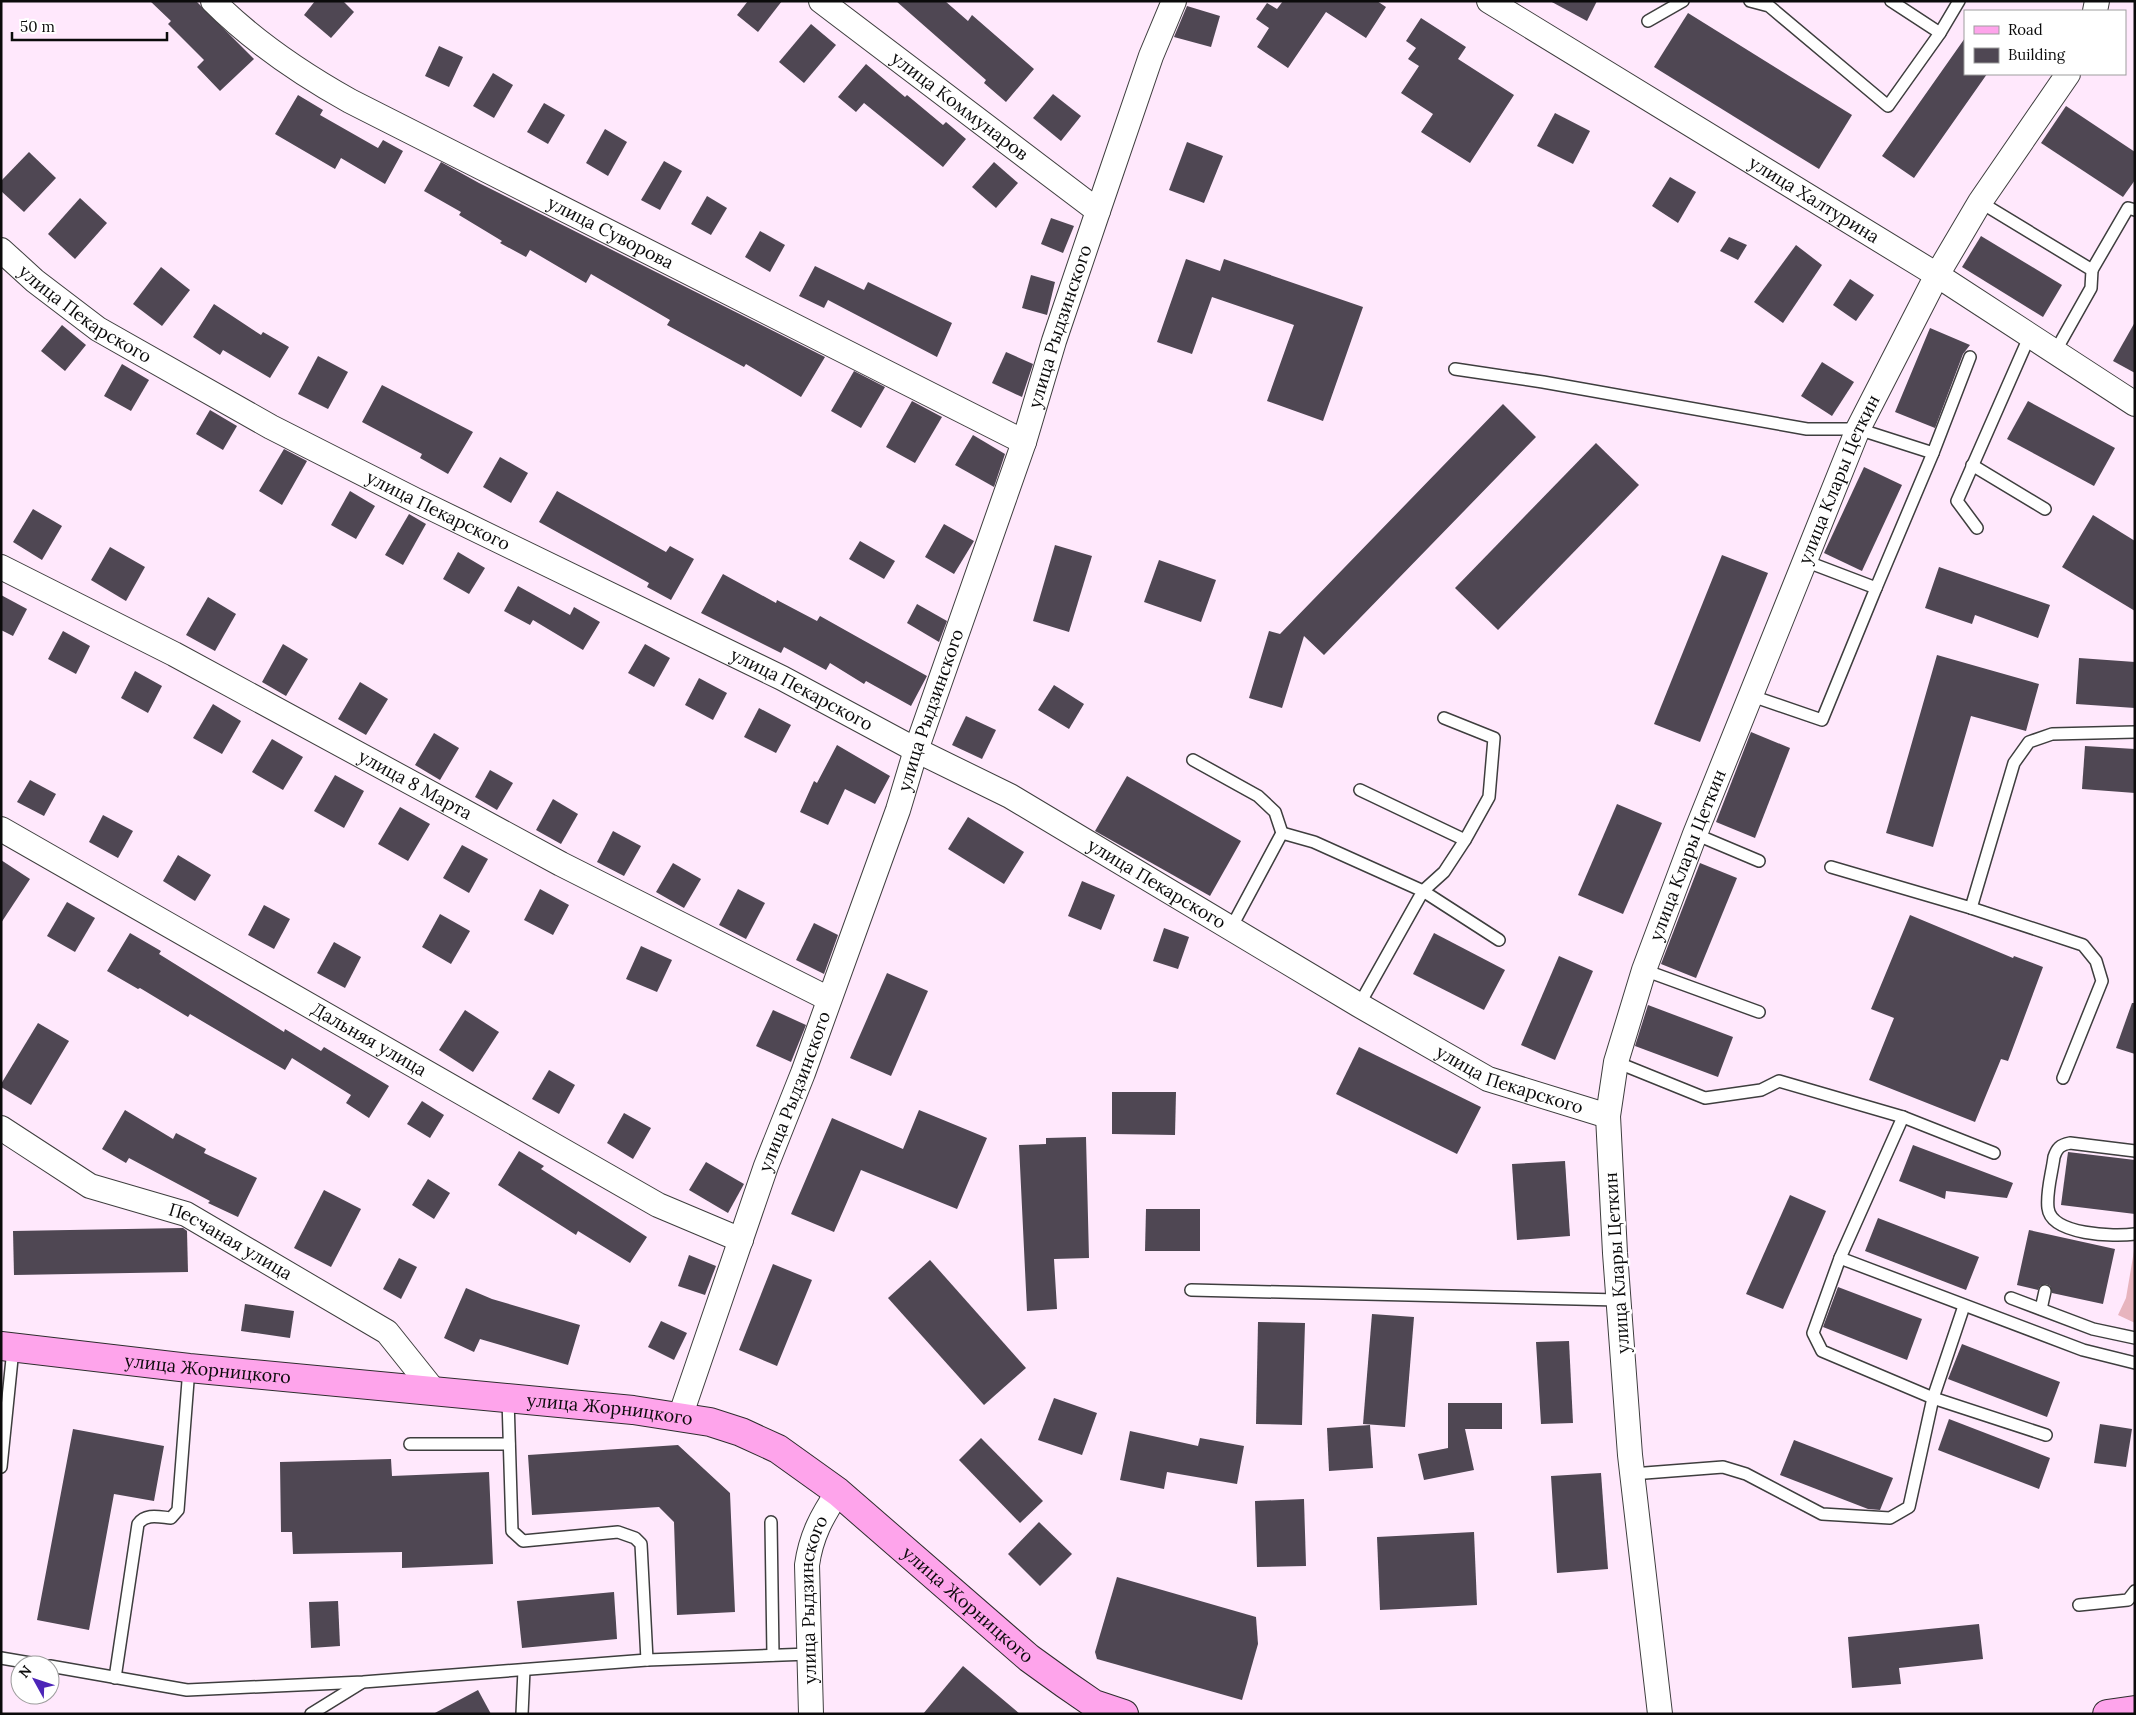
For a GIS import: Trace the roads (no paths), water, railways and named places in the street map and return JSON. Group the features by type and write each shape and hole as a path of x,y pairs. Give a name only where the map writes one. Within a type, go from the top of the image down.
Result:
{"main road":[{"name":"улица Жорницкого","path":"7,1347 189,1368 680,1417 718,1425 778,1449 838,1492 1029,1658 1094,1709 1124,1714"},
{"path":"2107,1714 2135,1710"}],"street":[{"name":"улица Суворова","path":"213,1 274,53 305,76 350,101 1024,442"},
{"name":"улица Коммунаров","path":"821,1 1098,211"},
{"name":"улица Рыдзинского","path":"680,1417 741,1240 898,810 916,750 1024,442 1054,341 1098,211 1151,56 1174,1"},
{"name":"улица Халтурина","path":"1489,1 1937,275 2135,404"},
{"name":"улица Клары Цеткин","path":"1660,1714 1632,1474 1618,1300 1608,1116 1616,1062 1644,970 1695,834 1858,429 1937,275 1980,202 2067,75"},
{"name":"улица Пекарского","path":"1,250 35,280 98,330 271,427 415,500 782,678 916,750 1010,796 1488,1080 1608,1116"},
{"name":"улица 8 Марта","path":"1,567 174,654 561,864 829,999"},
{"name":"Дальняя улица","path":"1,829 658,1205 741,1240"},
{"name":"Песчаная улица","path":"1,1128 90,1186 186,1214 387,1332 435,1392"},
{"name":"улица Рыдзинского","path":"811,1714 806,1565 809,1545 816,1526 838,1492"}],"lane":[{"path":"1648,21 1683,1"},
{"path":"1750,1 1769,6 1888,106 1940,33 1959,1"},
{"path":"1891,1 1940,33"},
{"path":"1980,202 2092,270"},
{"path":"2055,352 2091,288 2092,270 2128,208 2135,210"},
{"path":"1977,528 1957,501 2030,335"},
{"path":"1752,696 1822,720 1933,453 1970,357"},
{"path":"1455,370 1543,382 1807,429 1858,429 1933,453"},
{"path":"1972,465 2045,509"},
{"path":"1805,561 1876,588"},
{"path":"1359,1005 1423,891 1444,872 1466,840 1489,797 1494,738 1444,718"},
{"path":"1971,908 2014,763 2029,742 2052,734 2135,732"},
{"path":"1193,760 1258,796 1275,812 1282,833 1231,928"},
{"path":"1360,790 1466,840"},
{"path":"1282,833 1314,842 1423,891 1499,940"},
{"path":"1695,834 1759,861"},
{"path":"1831,867 1971,908 2083,945 2096,961 2102,981 2062,1078"},
{"path":"1644,970 1759,1012"},
{"path":"1616,1062 1705,1098 1761,1090 1779,1082 1904,1117 1994,1153"},
{"path":"1904,1117 1840,1258 1813,1333 1822,1351 1933,1398 2046,1435"},
{"path":"2135,1151 2070,1143 2062,1145 2054,1157 2048,1207 2054,1220 2064,1226 2104,1235 2135,1234"},
{"path":"1840,1258 2082,1350 2135,1363"},
{"path":"1191,1290 1618,1300"},
{"path":"2041,1309 2045,1291"},
{"path":"2011,1298 2099,1331 2135,1338"},
{"path":"1632,1474 1723,1467 1746,1474 1822,1514 1890,1518 1909,1507 1933,1398 1964,1306"},
{"path":"1,1467 7,1347"},
{"path":"116,1678 138,1524 141,1519 148,1516 171,1518 178,1510 189,1368"},
{"path":"508,1399 512,1526 516,1537 523,1541 618,1532 635,1538 641,1544 646,1660"},
{"path":"410,1444 509,1444"},
{"path":"771,1522 773,1656"},
{"path":"2079,1605 2128,1600 2135,1591"},
{"path":"60,1668 187,1690 363,1682 646,1660 809,1654"},
{"path":"522,1714 524,1670"},
{"path":"311,1714 363,1682"}]}
